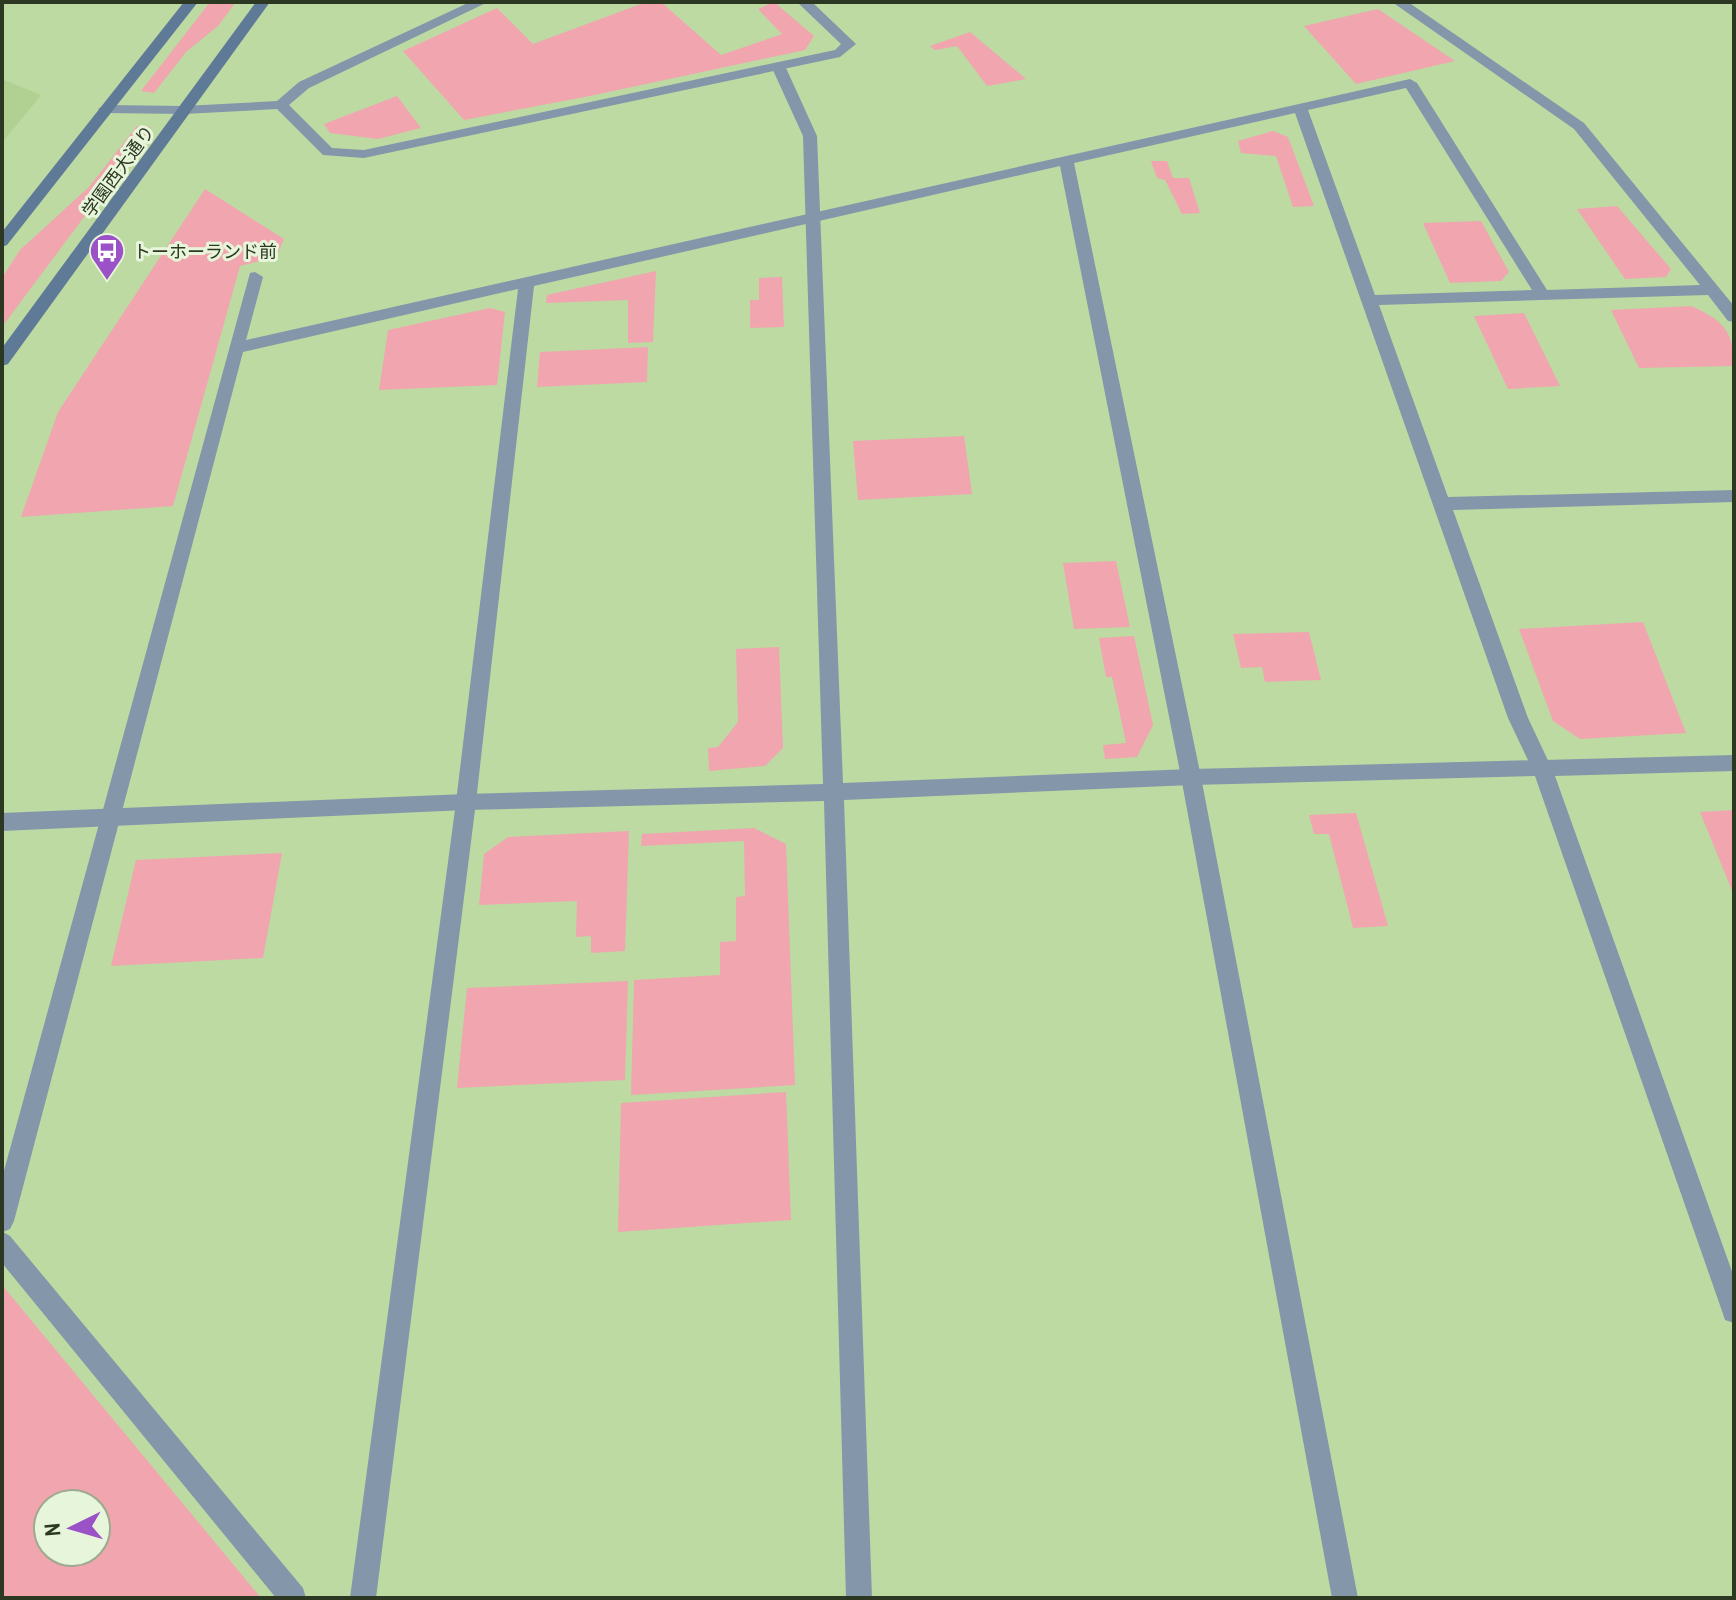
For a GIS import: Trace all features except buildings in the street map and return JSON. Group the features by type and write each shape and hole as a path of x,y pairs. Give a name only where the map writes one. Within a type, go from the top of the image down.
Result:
{"main road":[{"path":"2,242 191,2"},
{"name":"学園西大通り","path":"2,360 263,2"}],"street":[{"path":"105,109 184,110 281,105 304,85 481,2"},
{"path":"281,105 328,152 364,154 840,53 849,44 804,2"},
{"path":"1399,2 1579,126 1734,317"},
{"path":"779,68 810,136 815,219 859,1598"},
{"path":"236,348 1067,163 1410,83 1543,295"},
{"path":"1301,109 1518,718 1543,771 1734,1311"},
{"path":"1067,163 1191,777 1345,1598"},
{"path":"2,1221 255,277"},
{"path":"363,1598 466,802 527,283"},
{"path":"1371,300 1713,290"},
{"path":"1441,504 1734,496"},
{"path":"2,822 466,802 832,792 1191,777 1543,771 1734,763"},
{"path":"2,1244 293,1598"}],"shaded area":[{"path":"210,2 236,2 218,26 186,52 154,93 141,91"},
{"path":"646,2 661,2 721,55 782,34 758,9 774,2 814,36 805,50 464,120 403,51 497,8 533,44"},
{"path":"1378,9 1455,61 1356,84 1304,26"},
{"path":"970,32 1026,79 987,86 957,46 935,50 930,46"},
{"path":"2,79 41,95 2,143"},
{"path":"397,96 421,128 378,139 330,133 324,124"},
{"path":"137,126 151,127 2,327 2,278 20,250 89,187"},
{"path":"1273,131 1288,137 1314,206 1293,207 1276,156 1241,153 1238,141"},
{"path":"1151,161 1167,161 1173,178 1189,178 1200,213 1182,214 1165,180 1157,178"},
{"path":"205,189 284,239 276,257 240,266 173,506 21,517 58,412"},
{"path":"1617,206 1671,269 1666,277 1625,279 1577,209"},
{"path":"1481,221 1509,272 1501,281 1450,283 1423,223"},
{"path":"656,271 653,342 628,343 628,300 546,303 547,295"},
{"path":"782,277 784,327 750,328 750,300 759,300 759,278"},
{"path":"1691,306 1711,316 1724,328 1732,343 1734,366 1639,368 1611,310"},
{"path":"490,308 505,312 497,385 379,390 388,330"},
{"path":"1524,313 1560,386 1508,389 1474,316"},
{"path":"648,347 647,382 537,387 540,352"},
{"path":"964,436 972,494 858,500 853,441"},
{"path":"1116,561 1130,627 1074,629 1063,563"},
{"path":"1643,622 1686,733 1580,739 1553,721 1519,629"},
{"path":"1309,632 1321,680 1265,682 1262,667 1241,668 1233,634"},
{"path":"1134,636 1153,725 1137,757 1105,759 1103,745 1126,743 1112,677 1106,677 1099,638"},
{"path":"779,647 783,748 765,766 709,771 708,748 718,747 738,722 736,649"},
{"path":"1734,810 1734,893 1733,893 1700,812"},
{"path":"1356,813 1388,926 1353,928 1329,834 1314,834 1309,815"},
{"path":"754,828 786,844 795,1085 631,1095 634,980 720,975 720,942 736,941 736,897 745,896 744,841 641,846 642,834"},
{"path":"629,831 625,951 591,953 591,936 576,937 577,901 479,905 484,854 508,837"},
{"path":"282,853 263,958 111,966 136,860"},
{"path":"628,981 625,1080 457,1088 467,988"},
{"path":"786,1092 791,1220 618,1232 621,1103"},
{"path":"2,1285 261,1598 2,1598"}],"place":[{"name":"トーホーランド前","path":"107,282"}]}
